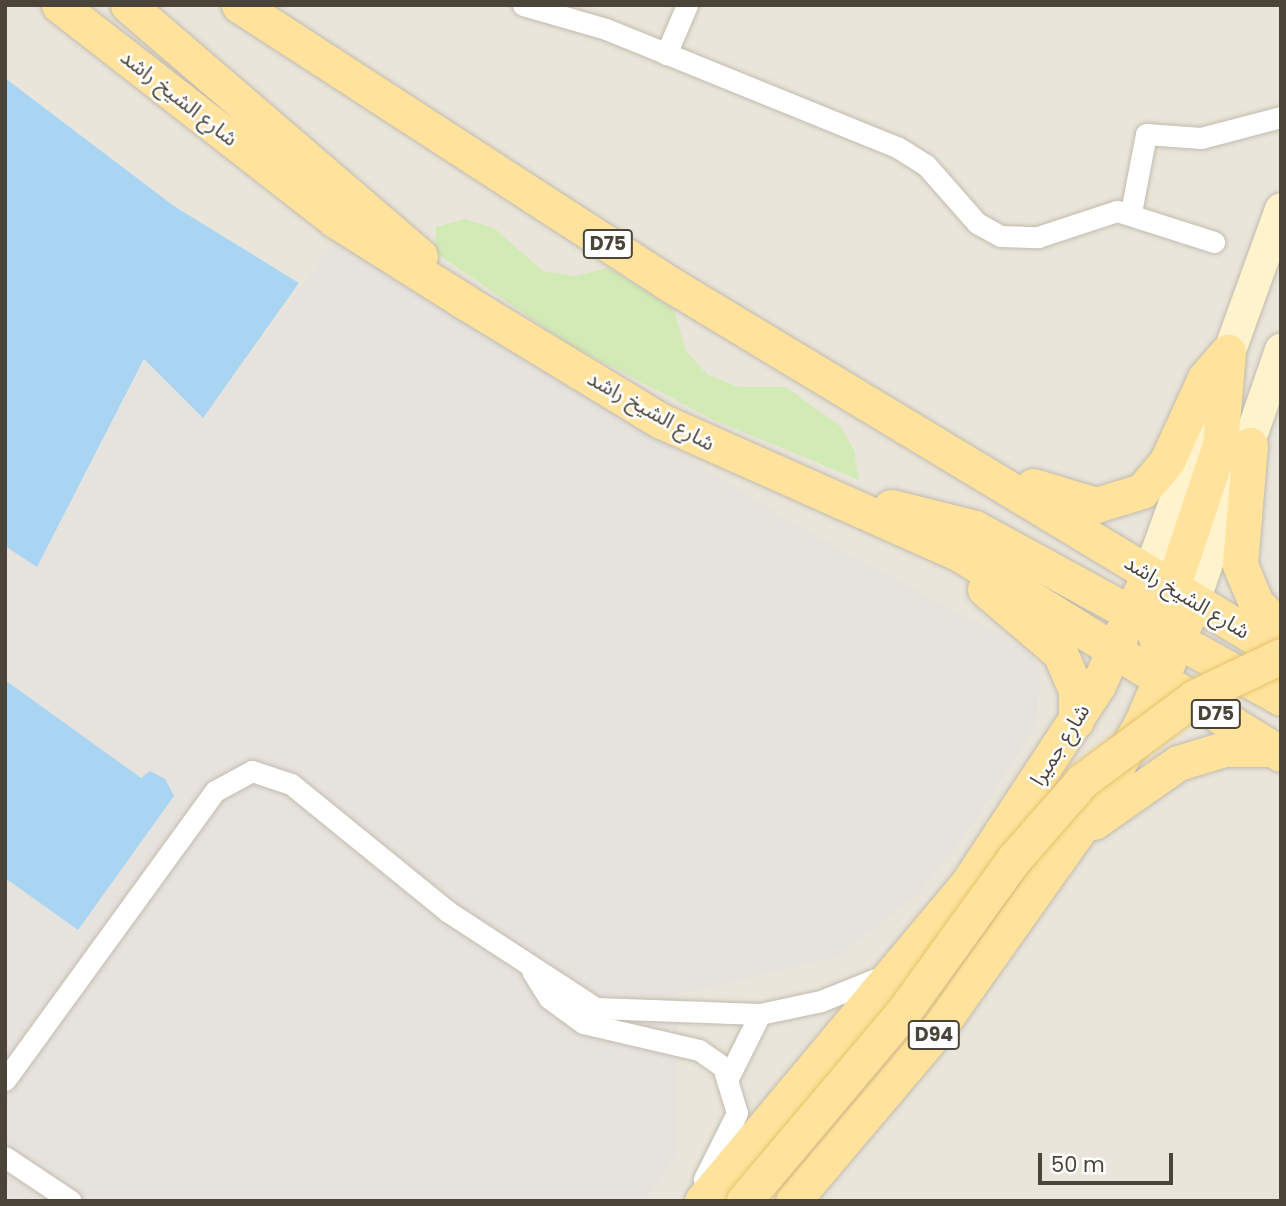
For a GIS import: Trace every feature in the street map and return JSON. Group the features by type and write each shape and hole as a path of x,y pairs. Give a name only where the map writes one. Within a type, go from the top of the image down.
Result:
{"main road":[{"name":"شارع الشيخ راشد","path":"59,5 324,212 660,421 958,553 1156,627 1281,654"},
{"path":"128,5 369,207 465,302"},
{"name":"شارع الشيخ راشد","path":"239,5 506,181 982,474 1156,627 1276,751"},
{"path":"982,474 1085,505 1131,497 1160,472 1196,392 1228,352"},
{"path":"1060,857 1081,792 1156,627 1220,445 1228,352"},
{"path":"1250,445 1240,565 1256,603 1281,629"},
{"path":"856,506 952,519 1156,627 1281,698"},
{"path":"958,553 985,590 1060,653 1076,690 1076,721"},
{"name":"شارع جميرا","path":"702,1201 921,947 1076,721 1156,627"},
{"path":"744,1201 911,1002 1014,859 1082,781 1195,697 1281,654"},
{"path":"1060,857 1104,813 1164,770 1224,749 1276,751"},
{"name":"D94","path":"793,1201 935,1033 1060,857"}],"street":[{"path":"523,5 666,54 897,147 926,165 978,223 1000,236 1038,237 1102,213 1132,212 1214,242"},
{"path":"666,54 687,5"},
{"path":"1132,212 1146,134 1160,139 1209,137 1281,117"},
{"path":"1228,352 1281,209"},
{"name":"شارع جميرا","path":"1156,627 1250,445 1281,350"},
{"path":"5,1080 215,791 252,771 291,784 532,971 607,1011 760,1014 841,995 887,974 921,947"},
{"path":"532,971 549,998 583,1023 699,1050 729,1076"},
{"path":"694,1201 735,1121 729,1076 760,1014"},
{"path":"5,1157 71,1201"}],"shaded area":[{"path":"5,5 1281,5 1281,1201 5,1201 5,878 78,930 174,796 5,680 5,546 37,567 145,358 202,417 299,283 174,206 5,78"},
{"path":"339,237 792,523 1025,649 1040,668 1037,722 977,819 917,894 837,957 678,994 677,1152 645,1201 5,1201 5,878 78,930 141,779 5,680 5,546 37,567 145,358 203,417"}],"green space":[{"path":"465,219 494,228 543,271 574,276 608,268 673,308 686,351 708,375 739,387 786,387 840,426 854,450 859,480 714,420 570,345 435,252 436,227"}],"water":[{"path":"5,78 174,206 299,283 203,418 144,359 37,567 5,546"},
{"path":"5,680 141,778 150,771 165,779 174,796 78,930 5,878"}]}
